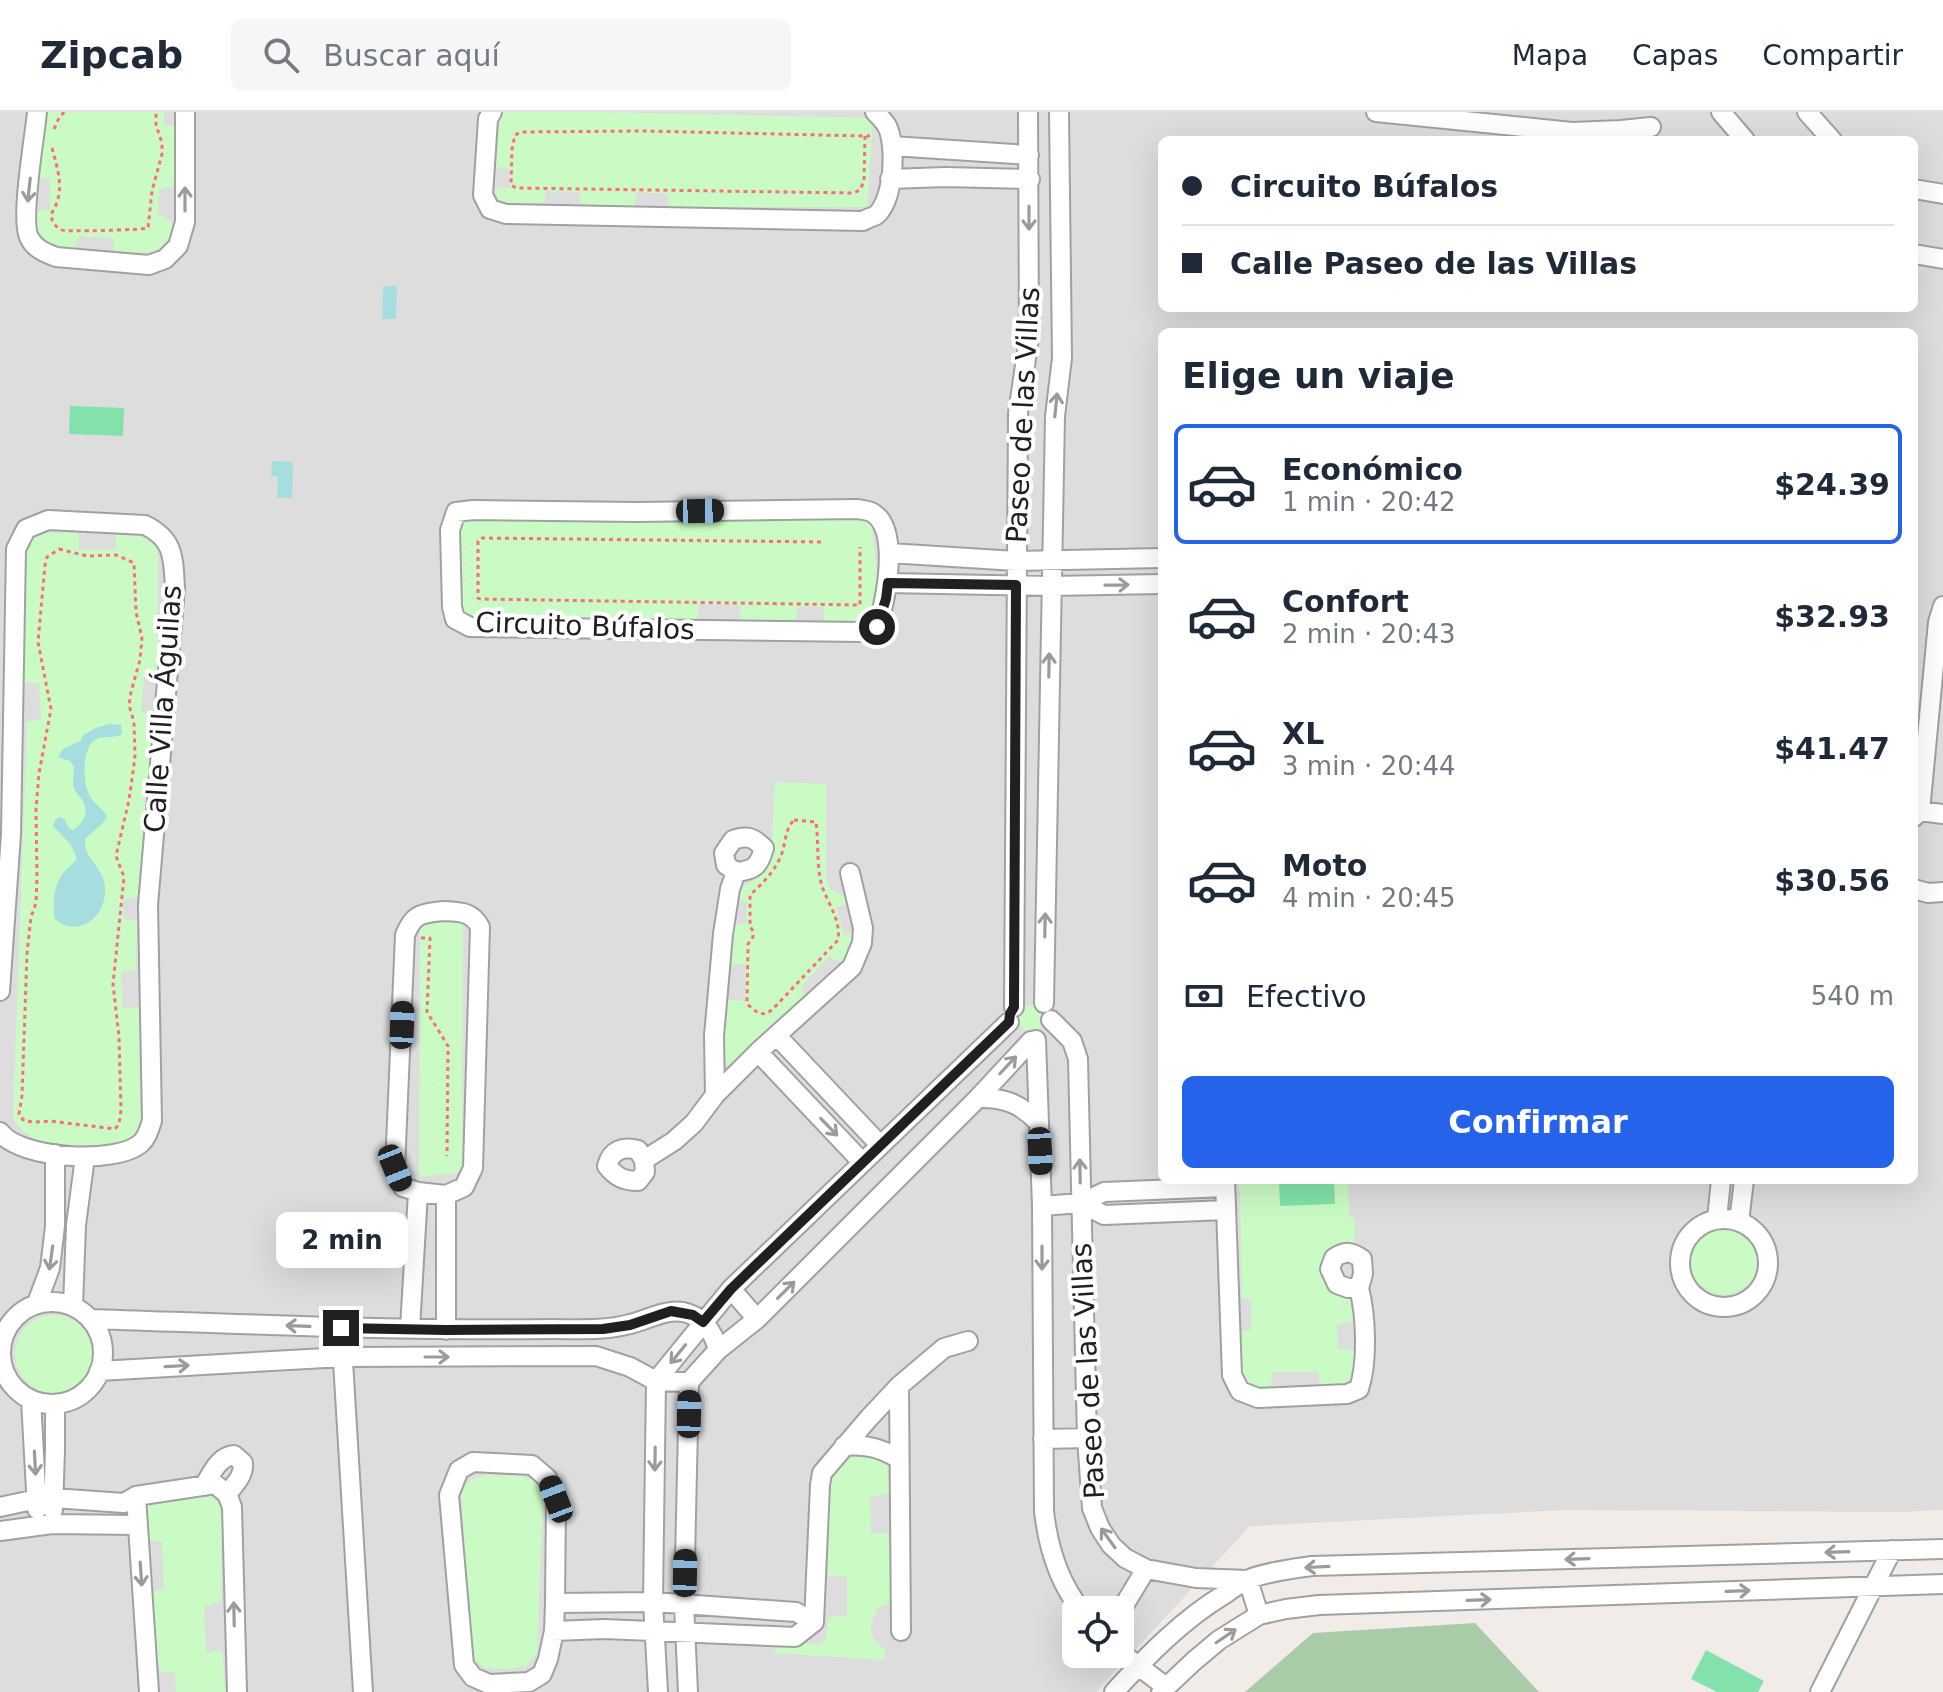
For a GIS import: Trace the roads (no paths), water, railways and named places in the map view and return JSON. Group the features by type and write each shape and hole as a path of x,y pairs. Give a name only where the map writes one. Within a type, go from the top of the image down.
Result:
{"street":[{"path":"37,112 25,219 29,238 41,251 56,257 149,265 165,259 178,246 185,222 185,112"},
{"path":"492,112 488,119 483,195 490,209 506,214 863,221 875,216 882,207 888,196 890,179 891,141 888,128 875,112"},
{"name":"Paseo de las Villas","path":"1012,1014 1018,413 1029,338 1028,112"},
{"name":"Paseo de las Villas","path":"1059,112 1062,358 1055,416 1050,586 1048,1012 1072,1041 1078,1059 1087,1438 1092,1508 1111,1545 1125,1558 1146,1569 1196,1578 1248,1580"},
{"path":"1376,112 1516,119 1572,132 1651,127"},
{"path":"1721,112 1742,136"},
{"path":"1807,112 1828,136"},
{"path":"891,141 946,149 1029,155"},
{"path":"945,177 946,149"},
{"path":"890,179 1030,179"},
{"path":"1918,190 1943,194"},
{"path":"1918,255 1943,259"},
{"name":"Circuito Búfalos","path":"858,509 871,512 881,521 889,553 886,599 877,627 864,632 470,627 455,619 452,607 450,530 456,512 858,509"},
{"name":"Calle Villa Águilas","path":"0,991 11,834 16,549 26,529 48,520 145,525 158,532 169,544 175,588 148,905 152,1121 147,1137 139,1146 85,1157 21,1148 0,1132"},
{"path":"889,553 1016,561 1158,558"},
{"path":"942,557 943,584"},
{"path":"888,583 1158,584"},
{"path":"1918,805 1938,622 1943,606"},
{"path":"1918,814 1943,814"},
{"path":"715,1095 714,1036 723,934 736,872"},
{"path":"644,1160 674,1141 694,1123 715,1095 758,1052 852,967 862,943 863,928 850,873"},
{"path":"1918,890 1943,892"},
{"path":"443,911 466,913 475,918 480,927 473,1168 464,1187 446,1195 418,1192 403,1187 395,1168 405,939 410,922 420,914 443,911"},
{"path":"658,1692 653,1602 656,1381 731,1289 1012,1014 1020,1001 1037,999 1048,1012 1047,1033 1033,1040 757,1319 718,1350 689,1382 684,1605 688,1692"},
{"path":"1012,1014 1011,1028 1019,1037 1033,1040"},
{"path":"777,1036 880,1145"},
{"name":"Paseo de las Villas","path":"1033,1040 1042,1206 1044,1511 1048,1541 1059,1574 1072,1596"},
{"path":"758,1052 862,1162"},
{"path":"802,1099 820,1082"},
{"path":"978,1098 995,1097 1012,1102 1039,1123"},
{"path":"37,1303 50,1268 55,1226 55,1154"},
{"path":"73,1306 76,1225 85,1157"},
{"path":"1042,1206 1081,1203 1104,1192 1225,1184 1232,1375 1240,1391 1258,1398 1347,1394 1359,1389 1364,1374 1363,1305 1359,1288"},
{"path":"1717,1219 1721,1184"},
{"path":"1739,1222 1744,1184"},
{"path":"1157,1190 1158,1213"},
{"path":"410,1329 418,1192"},
{"path":"446,1195 446,1330"},
{"path":"1081,1203 1104,1215 1226,1210"},
{"path":"1717,1219 1728,1219 1752,1228 1762,1239 1767,1252 1769,1266 1758,1292 1747,1302 1734,1307 1720,1308 1706,1304 1685,1285 1680,1272 1684,1244 1692,1232 1717,1219"},
{"path":"55,1226 76,1225"},
{"path":"414,1253 446,1253"},
{"path":"731,1289 757,1319"},
{"path":"55,1301 73,1306 98,1330 102,1343 99,1371 94,1381 67,1402 47,1404 31,1400 4,1380 1,1347 4,1328 20,1312 37,1303 55,1301"},
{"path":"90,1319 341,1328 603,1329 630,1325 671,1311 693,1315 703,1322 714,1337 718,1350"},
{"path":"341,1328 363,1692"},
{"path":"554,1631 604,1629 795,1637 814,1622 822,1473 899,1386 944,1348 968,1341"},
{"path":"99,1371 343,1357 596,1356 630,1367 656,1381 689,1382"},
{"path":"899,1386 901,1631"},
{"path":"31,1400 45,1499 45,1525"},
{"path":"45,1499 55,1451 55,1404"},
{"path":"1043,1439 1087,1438"},
{"path":"844,1446 873,1446 899,1459"},
{"path":"204,1486 216,1466 226,1456 234,1455 243,1463 244,1471 227,1494"},
{"path":"473,1462 532,1465 547,1478 556,1499 554,1631 542,1674 529,1682 489,1684 473,1677 464,1665 449,1495 459,1470 473,1462"},
{"path":"0,1507 45,1499 124,1503 136,1496 215,1484 227,1494 232,1507 237,1692"},
{"path":"136,1496 149,1692"},
{"path":"0,1531 45,1525 137,1525"},
{"path":"1114,1692 1188,1619 1212,1601 1248,1580 1277,1570 1312,1566 1943,1549"},
{"path":"1820,1692 1892,1550"},
{"path":"1130,1596 1146,1569"},
{"path":"1248,1580 1259,1615"},
{"path":"1134,1663 1164,1689 1219,1640 1259,1615 1319,1605 1943,1584"},
{"path":"555,1603 653,1602 796,1612 814,1622"},
{"path":"603,1604 604,1629"},
{"path":"756,1636 758,1610"}],"water":[{"path":"383,286 397,286 396,319 382,319"},
{"path":"272,461 293,462 292,498 277,498 278,477 271,476"},
{"path":"110,724 121,725 122,734 100,738 92,743 85,766 88,792 107,817 85,839 87,853 103,879 104,902 90,921 79,926 68,926 55,919 54,895 63,873 77,859 71,845 53,826 60,817 73,830 83,821 86,809 74,788 74,767 70,761 58,757 63,749 81,741 82,736"}]}
